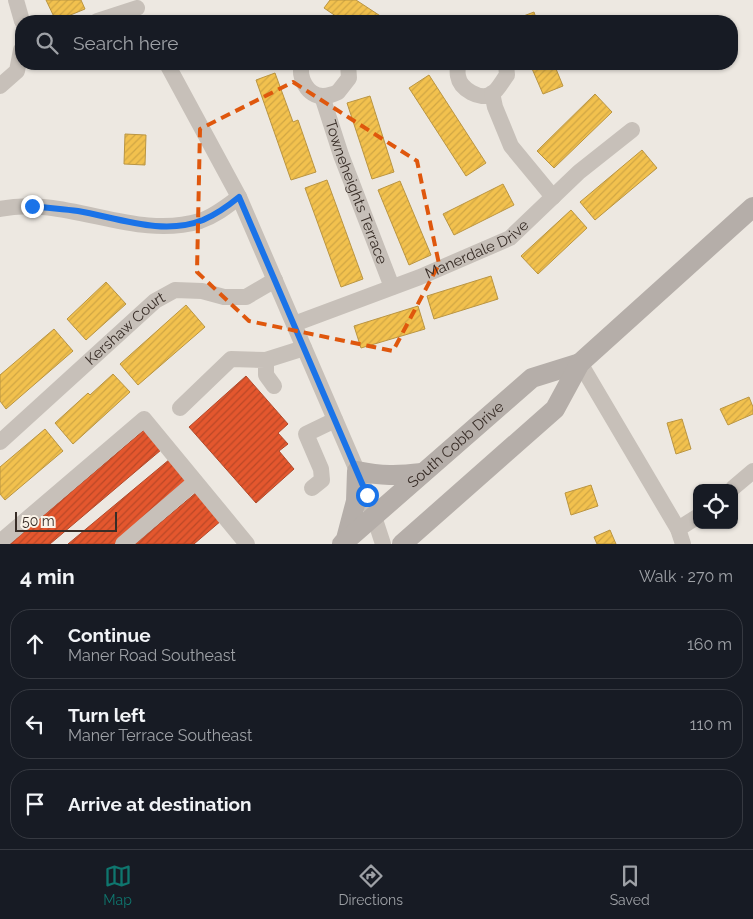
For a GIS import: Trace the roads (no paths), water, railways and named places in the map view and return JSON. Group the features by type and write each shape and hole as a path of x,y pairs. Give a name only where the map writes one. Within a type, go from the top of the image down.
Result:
{"main road":[{"name":"South Cobb Drive","path":"402,544 555,409 580,363 753,207"},
{"name":"South Cobb Drive","path":"344,542 532,378 580,363"},
{"path":"344,542 356,501 357,471 378,476 422,473"},
{"path":"424,544 438,512"}],"street":[{"path":"16,0 22,15"},
{"path":"119,15 138,10"},
{"path":"0,86 17,70"},
{"path":"170,70 239,197 357,471 383,544"},
{"path":"302,70 301,79 310,91 322,96 338,92 349,78 348,70"},
{"path":"458,70 458,76 463,87 475,94 485,95 492,94 507,75 507,70"},
{"path":"492,94 495,107 511,146 553,197"},
{"name":"Towneheights Terrace","path":"322,96 342,155 392,287"},
{"name":"Manerdale Drive","path":"294,324 392,287 510,238 579,172 632,130"},
{"path":"0,209 32,206 77,211 130,223 162,226 201,220 219,212 239,197"},
{"name":"Kershaw Court","path":"3,434 155,302 175,290 202,291 224,297 246,296 275,280"},
{"path":"180,408 231,360 266,360 304,348"},
{"path":"266,360 266,375 274,386"},
{"path":"580,363 681,537 693,522"},
{"path":"0,542 144,419 247,544"},
{"path":"312,488 322,480 321,469 303,429 335,420"},
{"path":"738,484 753,471"},
{"path":"123,544 196,482"}]}
